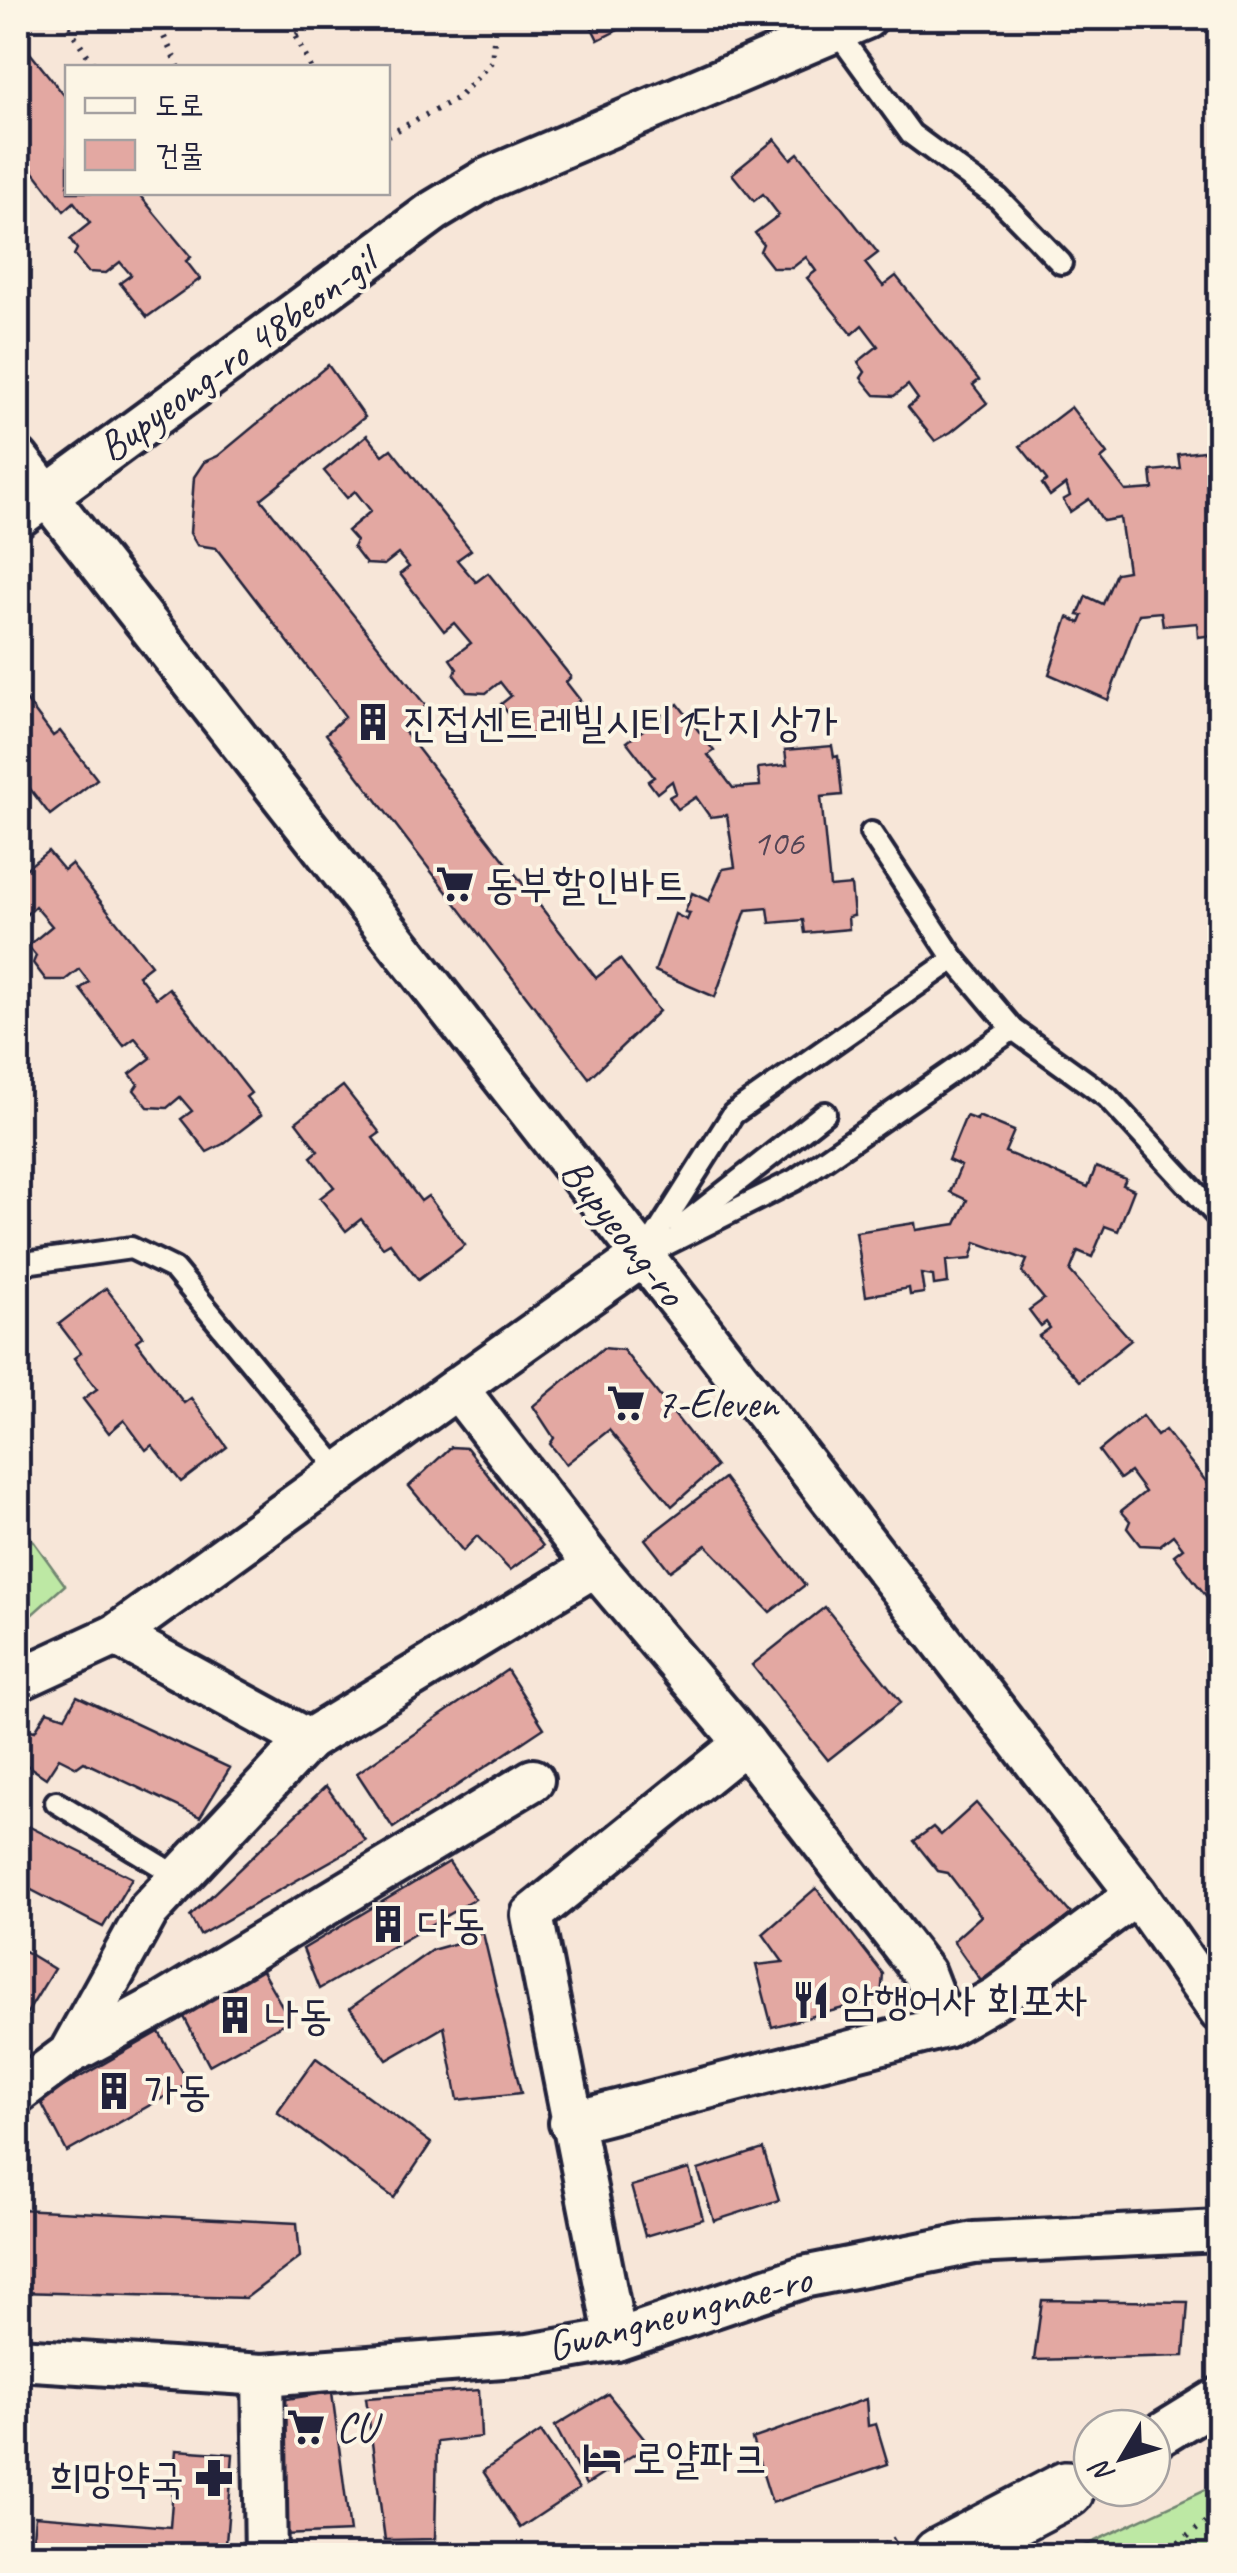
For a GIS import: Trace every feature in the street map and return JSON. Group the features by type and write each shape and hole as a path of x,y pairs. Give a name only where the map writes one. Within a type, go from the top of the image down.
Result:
{"main road":[{"path":"940,2556 1072,2487"}],"street":[{"name":"Bupyeong-ro 48beon-gil","path":"31,506 434,211 487,179 844,22"},
{"name":"Bupyeong-ro","path":"18,458 31,506 643,1256 1137,1894 1220,2012"},
{"path":"18,1680 116,1635 643,1256"},
{"path":"457,1388 595,1566 745,1743 924,1972 945,2027"},
{"path":"69,2054 148,1910 308,1740 595,1566"},
{"path":"116,1635 308,1740"},
{"path":"616,2340 532,1915 745,1743"},
{"path":"18,2092 69,2054 164,2002 533,1780"},
{"path":"570,2122 945,2027 996,1998 1137,1894"},
{"name":"Gwangneungnae-ro","path":"18,2358 263,2375 530,2355 616,2340 803,2277 974,2243 1220,2232"},
{"path":"263,2375 266,2556"},
{"path":"1172,2428 1220,2398"}],"lane":[{"path":"844,22 911,134 998,198 1062,263"},
{"path":"871,832 954,959 1013,1029 1108,1097 1220,1219"},
{"path":"643,1256 733,1114 954,959"},
{"path":"643,1256 796,1180 1013,1029"},
{"path":"643,1256 825,1113"},
{"path":"18,1264 131,1248 174,1269 342,1472"},
{"path":"56,1802 180,1877"}],"path":[{"path":"63,18 94,65"},
{"path":"155,18 177,65"},
{"path":"287,18 310,65"},
{"path":"296,35 333,18"},
{"path":"390,134 458,98 492,61 496,18"},
{"path":"18,183 31,184"},
{"path":"1162,2556 1220,2511"}],"green space":[{"path":"18,1520 65,1585 18,1627"},
{"path":"1219,2483 1219,2555 1065,2555 1172,2508"}],"building":[{"path":"587,18 642,18 598,40"},
{"path":"18,38 65,96 65,195 139,195 191,257 186,261 200,279 147,317 120,283 131,275 120,262 106,273 88,272 74,255 77,249 70,239 90,223 74,202 64,211 20,154 29,147 18,135"},
{"path":"775,139 791,159 798,153 878,253 865,263 883,286 896,276 979,380 973,385 987,403 951,432 935,441 908,407 918,399 908,385 894,396 875,395 861,378 865,372 858,362 878,346 862,325 852,334 807,278 816,271 806,257 792,268 773,268 760,251 763,244 755,233 779,215 763,194 754,201 732,174"},
{"name":"진접센트레빌시티1단지 상가","path":"328,365 365,417 261,499 426,706 401,727 596,978 620,959 659,1011 589,1078 326,734 345,716 216,548 197,545 190,533 194,477 204,462 218,456"},
{"path":"1071,407 1107,454 1101,459 1126,491 1153,489 1151,471 1180,468 1178,454 1220,449 1220,500 1214,500 1220,634 1198,637 1197,623 1163,626 1161,612 1139,614 1108,700 1049,674 1068,617 1080,623 1083,616 1078,615 1086,596 1103,604 1116,573 1128,571 1120,518 1103,521 1089,499 1070,512 1063,500 1070,496 1066,484 1050,496 1042,484 1047,480 1020,446"},
{"path":"367,435 383,455 391,449 471,550 457,560 476,582 488,573 571,677 566,682 580,700 542,729 527,737 501,704 511,696 500,682 486,693 467,692 454,675 457,669 450,659 471,643 454,623 444,631 400,574 409,567 398,554 384,565 366,564 353,547 356,541 347,531 371,511 355,491 347,498 324,471"},
{"path":"18,689 53,736 60,731 97,779 50,815 21,777 18,780"},
{"path":"678,704 714,751 708,755 733,788 760,786 758,768 787,765 785,750 832,746 834,757 838,756 842,795 821,797 830,887 851,885 854,916 848,917 849,929 805,933 803,920 770,923 768,908 746,910 715,997 655,971 675,914 687,920 690,913 685,912 692,893 709,901 723,869 735,867 727,815 710,817 696,797 678,809 669,797 676,793 672,781 657,793 648,781 654,777 627,742"},
{"path":"48,851 64,870 71,864 151,965 138,975 156,998 169,988 251,1093 246,1097 261,1115 223,1144 207,1152 181,1119 192,1111 180,1097 167,1108 148,1107 134,1090 138,1084 130,1074 151,1058 135,1038 124,1046 80,989 89,982 79,969 65,980 46,980 33,963 36,956 28,946 52,926 35,906 27,914 18,902 18,875"},
{"path":"343,1086 380,1133 373,1138 421,1201 428,1196 465,1245 418,1280 390,1243 383,1247 361,1219 346,1231 320,1198 334,1187 311,1157 318,1151 296,1122"},
{"path":"966,1116 977,1120 978,1116 1014,1131 1005,1152 1088,1187 1096,1167 1126,1179 1123,1185 1134,1190 1118,1231 1105,1226 1092,1257 1078,1251 1070,1271 1131,1340 1080,1381 1039,1336 1050,1328 1046,1322 1041,1326 1029,1310 1044,1299 1022,1272 1027,1260 976,1242 971,1259 946,1261 948,1283 934,1285 933,1276 921,1274 924,1293 910,1295 909,1288 866,1296 856,1232 915,1223 916,1230 956,1224 967,1200 950,1192 961,1166 948,1160"},
{"path":"106,1288 143,1336 136,1341 184,1403 191,1398 227,1447 181,1482 152,1445 146,1450 124,1420 109,1433 83,1399 97,1389 74,1358 81,1353 59,1324"},
{"path":"603,1348 623,1350 716,1467 672,1506 609,1430 566,1464 550,1444 554,1438 533,1406"},
{"path":"1142,1416 1157,1436 1165,1430 1220,1499 1218,1611 1174,1555 1183,1548 1173,1535 1159,1546 1140,1545 1127,1528 1130,1521 1121,1511 1145,1492 1130,1472 1120,1479 1099,1451"},
{"path":"451,1447 467,1448 543,1546 510,1570 477,1536 463,1551 409,1486"},
{"path":"724,1478 805,1585 770,1612 706,1545 670,1571 645,1539"},
{"path":"825,1607 901,1702 828,1760 752,1665"},
{"path":"507,1670 544,1728 393,1828 357,1773"},
{"path":"77,1696 230,1768 200,1817 84,1762 77,1767 59,1758 46,1778 18,1759 18,1738 26,1729 35,1731 47,1711 65,1717"},
{"path":"326,1786 366,1841 200,1935 190,1916"},
{"path":"976,1803 1071,1914 983,1984 953,1941 981,1916 948,1873 938,1871 914,1841 933,1827 941,1835"},
{"path":"18,1821 132,1878 103,1927 18,1883"},
{"name":"다동","path":"449,1862 475,1899 319,1989 303,1949"},
{"path":"816,1888 883,1974 881,1998 772,2027 756,1965 783,1962 763,1934"},
{"path":"463,1933 483,1933 521,2093 458,2100 444,2027 387,2060 350,2008 432,1950 464,1941"},
{"path":"18,1947 54,1969 18,2028"},
{"name":"나동","path":"261,1969 290,2020 209,2065 181,2011"},
{"name":"가동","path":"159,2032 189,2083 67,2152 40,2100"},
{"path":"316,2058 431,2143 394,2198 277,2112"},
{"path":"763,2149 779,2200 714,2221 698,2170"},
{"path":"689,2169 703,2219 645,2236 631,2186"},
{"path":"18,2209 297,2223 300,2257 246,2298 18,2292"},
{"path":"1042,2300 1188,2302 1184,2356 1034,2360"},
{"path":"479,2390 481,2437 437,2442 435,2539 385,2540 366,2398"},
{"path":"332,2392 350,2532 283,2535 280,2400"},
{"path":"608,2394 649,2445 586,2485 555,2426"},
{"path":"866,2399 868,2426 876,2424 888,2464 772,2503 752,2439"},
{"path":"541,2432 579,2489 520,2528 483,2471"},
{"path":"176,2450 233,2454 225,2556 31,2556 35,2516 170,2527"}],"place":[{"name":"진접센트레빌시티1단지 상가","path":"373,722"},
{"name":"동부할인바트","path":"455,884"},
{"name":"7-Eleven","path":"626,1403"},
{"name":"다동","path":"388,1924"},
{"name":"암행어사 회포차","path":"811,2000"},
{"name":"나동","path":"235,2015"},
{"name":"가동","path":"114,2091"},
{"name":"CU","path":"306,2427"},
{"name":"로얄파크","path":"602,2458"},
{"name":"희망약국","path":"214,2478"}]}
